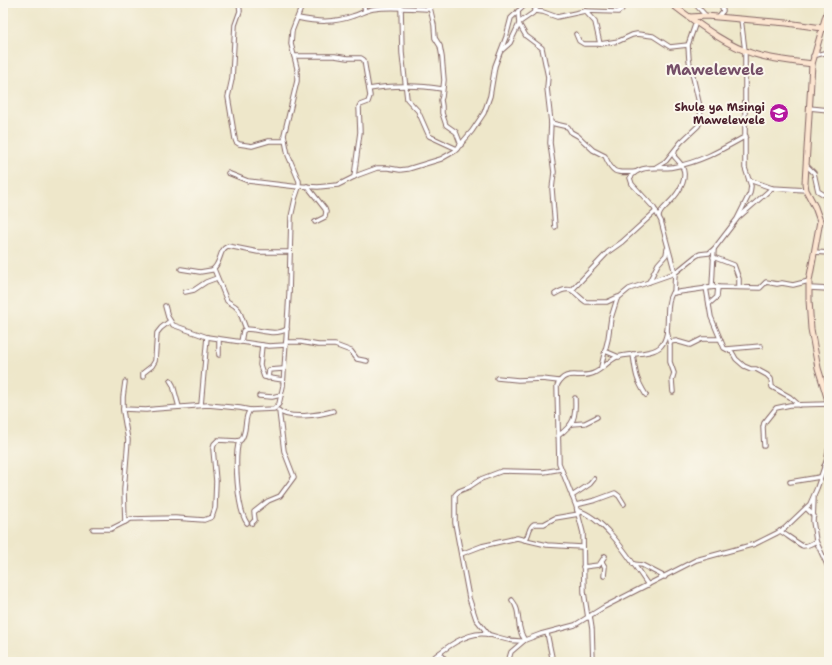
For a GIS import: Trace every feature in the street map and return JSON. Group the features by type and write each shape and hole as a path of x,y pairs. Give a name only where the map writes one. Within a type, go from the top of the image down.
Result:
{"street":[{"path":"239,3 240,11 235,25 232,79 228,97 234,139 240,144 252,146 269,141 285,141"},
{"path":"252,523 255,520 254,512 268,501 280,496 294,477 284,451 278,409 283,380 286,344 292,212 299,186 298,177 288,155 284,135 297,81 297,68 292,37 293,28 303,3"},
{"path":"363,3 365,12"},
{"path":"429,3 434,25 435,38 440,46 442,57 444,80 441,100 442,114 447,126 454,130 461,144"},
{"path":"228,173 248,181 299,186 334,185 377,168 382,167 400,170 408,169 442,158 461,144 484,113 490,96 495,66 511,18 524,6 525,3"},
{"path":"500,51 510,42 522,19 534,11 540,3"},
{"path":"534,11 543,12 557,17 585,11 618,12 622,9 622,3"},
{"path":"670,3 721,38 753,54 812,64"},
{"path":"696,3 706,16"},
{"path":"718,17 723,11 721,3"},
{"path":"764,446 764,423 769,415 780,407 799,404 829,404 818,368 811,329 809,281 820,221 815,207 806,190 805,164 813,56 829,5"},
{"path":"298,18 317,22 326,22 344,19 374,9 399,6 430,9"},
{"path":"399,6 407,99 420,115 429,136 456,149"},
{"path":"518,11 519,24 526,36 542,48 547,70 547,88 551,123 550,143 554,172 552,189 555,227"},
{"path":"585,11 595,22 600,44"},
{"path":"690,17 706,16 829,28"},
{"path":"601,368 613,310 617,300 629,289 675,273 696,256 709,253 714,249 737,219 750,193 751,186 745,168 745,50 741,19"},
{"path":"655,168 666,161 701,120 700,107 690,65 688,45 696,22"},
{"path":"576,34 577,39 582,43 600,44 619,41 637,34 653,36 670,47 688,45"},
{"path":"813,56 829,54"},
{"path":"294,56 355,57 363,59 366,62 370,96 368,102 358,107 360,132 354,177"},
{"path":"369,89 388,87 425,87 442,89"},
{"path":"809,108 829,110"},
{"path":"551,123 568,127 571,132 580,137 593,150 605,156 607,163 613,170 622,173 636,172"},
{"path":"674,293 675,273 659,216 644,196 632,184 630,178 642,168 667,168 692,163 713,155 746,136"},
{"path":"659,216 683,183 685,175 682,165 674,156 675,150"},
{"path":"805,164 814,173 818,191 826,196 829,201"},
{"path":"749,180 772,188 806,190"},
{"path":"307,186 325,208 326,212 324,217 315,222"},
{"path":"737,219 772,188"},
{"path":"572,290 608,252 622,242 656,211"},
{"path":"181,269 200,272 214,269 219,262 222,251 228,246 258,252 290,252"},
{"path":"649,282 658,264 666,255 668,246"},
{"path":"712,287 714,249"},
{"path":"814,252 829,253"},
{"path":"714,257 734,265 739,279 739,287"},
{"path":"214,269 227,301 240,310 246,329"},
{"path":"185,292 194,290 206,282 217,278"},
{"path":"593,662 592,629 584,592 582,547 583,533 576,505 559,463 557,386 559,381 566,376 594,373 610,360 619,357 657,349 662,344 667,330 668,310 671,294 706,287 760,288 766,282 793,285 809,281"},
{"path":"706,287 712,322 726,349 732,352 744,366 751,369 756,368 767,375 771,379 772,387 799,404"},
{"path":"709,304 717,298 718,287"},
{"path":"809,288 829,289"},
{"path":"555,294 561,290 572,290 586,302 606,302 621,296"},
{"path":"165,306 170,321 173,325 207,338 277,347 301,342 318,345 335,344 351,351 356,358 367,361"},
{"path":"143,377 143,373 152,366 155,361 158,333 161,328 170,321"},
{"path":"246,329 282,332 287,329"},
{"path":"241,342 243,331 246,329"},
{"path":"667,330 670,342 670,362 674,373 672,380 673,392"},
{"path":"201,405 207,338"},
{"path":"670,342 676,341 690,345 702,339 720,339"},
{"path":"219,340 219,355"},
{"path":"262,345 260,370 264,377 283,380"},
{"path":"726,349 761,346"},
{"path":"605,351 619,357"},
{"path":"633,354 636,379 646,395"},
{"path":"268,378 269,370 284,369"},
{"path":"497,378 559,381"},
{"path":"170,380 173,385 179,407"},
{"path":"125,382 123,409 128,440 124,490 125,522"},
{"path":"259,396 272,397 281,395"},
{"path":"558,436 572,424 575,417 575,398"},
{"path":"123,409 146,410 201,405 220,405 250,410 278,409 285,415 322,414 333,411"},
{"path":"247,523 242,510 236,469 236,453 239,441 245,434 247,413 250,410"},
{"path":"572,424 585,424 597,417"},
{"path":"93,529 111,529 133,519 175,518 204,520 212,517 215,508 216,481 213,449 214,444 218,440 239,441"},
{"path":"428,662 440,652 467,637 476,634 489,635 511,641 525,641 575,625 604,607 696,560 764,541 780,532 806,508 814,495 828,453"},
{"path":"824,466 829,472"},
{"path":"489,635 476,619 472,608 456,523 456,492 469,487 481,479 502,471 544,472 561,469"},
{"path":"790,482 820,477"},
{"path":"572,496 594,480"},
{"path":"576,505 615,493 624,504"},
{"path":"814,495 814,530 816,541 829,569"},
{"path":"806,508 814,516"},
{"path":"525,540 529,535 530,527 534,524 544,524 555,518 578,512 590,516 606,528 648,585"},
{"path":"780,532 788,535 802,545 816,541"},
{"path":"461,554 482,546 517,538 547,546 582,547"},
{"path":"583,567 598,565 602,562 605,556"},
{"path":"602,562 605,567 604,576"},
{"path":"633,564 642,565 665,577"},
{"path":"512,600 517,609 520,633 525,641"},
{"path":"547,633 553,662"},
{"path":"508,662 512,652 525,641"},
{"path":"440,652 446,662"}],"place":[{"name":"Shule ya Msingi Mawelewele","path":"779,113"}],"district":[{"name":"Mawelewele","path":"715,70"}]}
